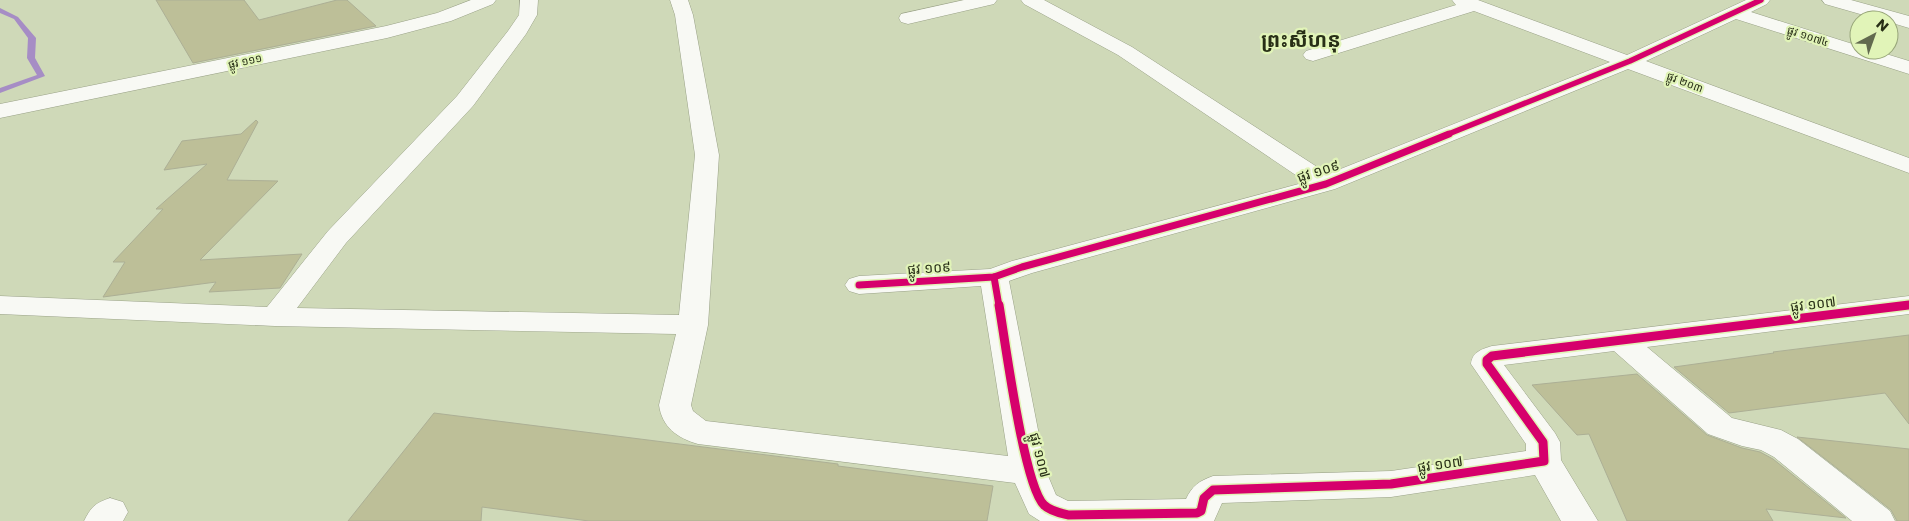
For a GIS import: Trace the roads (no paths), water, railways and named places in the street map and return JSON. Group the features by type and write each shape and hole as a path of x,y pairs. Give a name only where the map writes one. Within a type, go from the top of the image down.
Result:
{"street":[{"name":"ផ្លូវ ១១១","path":"0,111 386,32 444,17 487,0"},
{"path":"275,317 336,237 465,101 516,34 528,15 529,0"},
{"path":"679,0 684,15 708,155 693,325 675,405 677,417 698,432 1028,470"},
{"path":"908,18 988,0"},
{"path":"1030,0 1125,51 1326,184"},
{"name":"ផ្លូវ ១០៩","path":"859,285 994,277 1022,267 1062,258 1326,184 1630,62 1761,0"},
{"path":"1831,0 1909,22"},
{"path":"1313,55 1468,2"},
{"name":"ផ្លូវ ២០៣","path":"1468,2 1909,166"},
{"name":"ផ្លូវ ១០៧៤","path":"1736,13 1909,68"},
{"name":"ផ្លូវ ១០៧","path":"994,277 1028,470 1042,504 1050,510 1068,514 1197,513 1201,511 1204,498 1213,490 1391,484 1544,461 1543,442 1487,364 1487,360 1492,356 1909,305"},
{"path":"0,305 275,317 693,325"},
{"path":"1620,340 1720,426 1742,434 1769,439 1786,448 1877,521"},
{"path":"1544,461 1580,521"}],"waterway":[{"path":"0,10 16,18 32,38 31,58 41,76 0,91"}],"district":[{"name":"ព្រះសីហនុ","path":"1301,40"}]}
